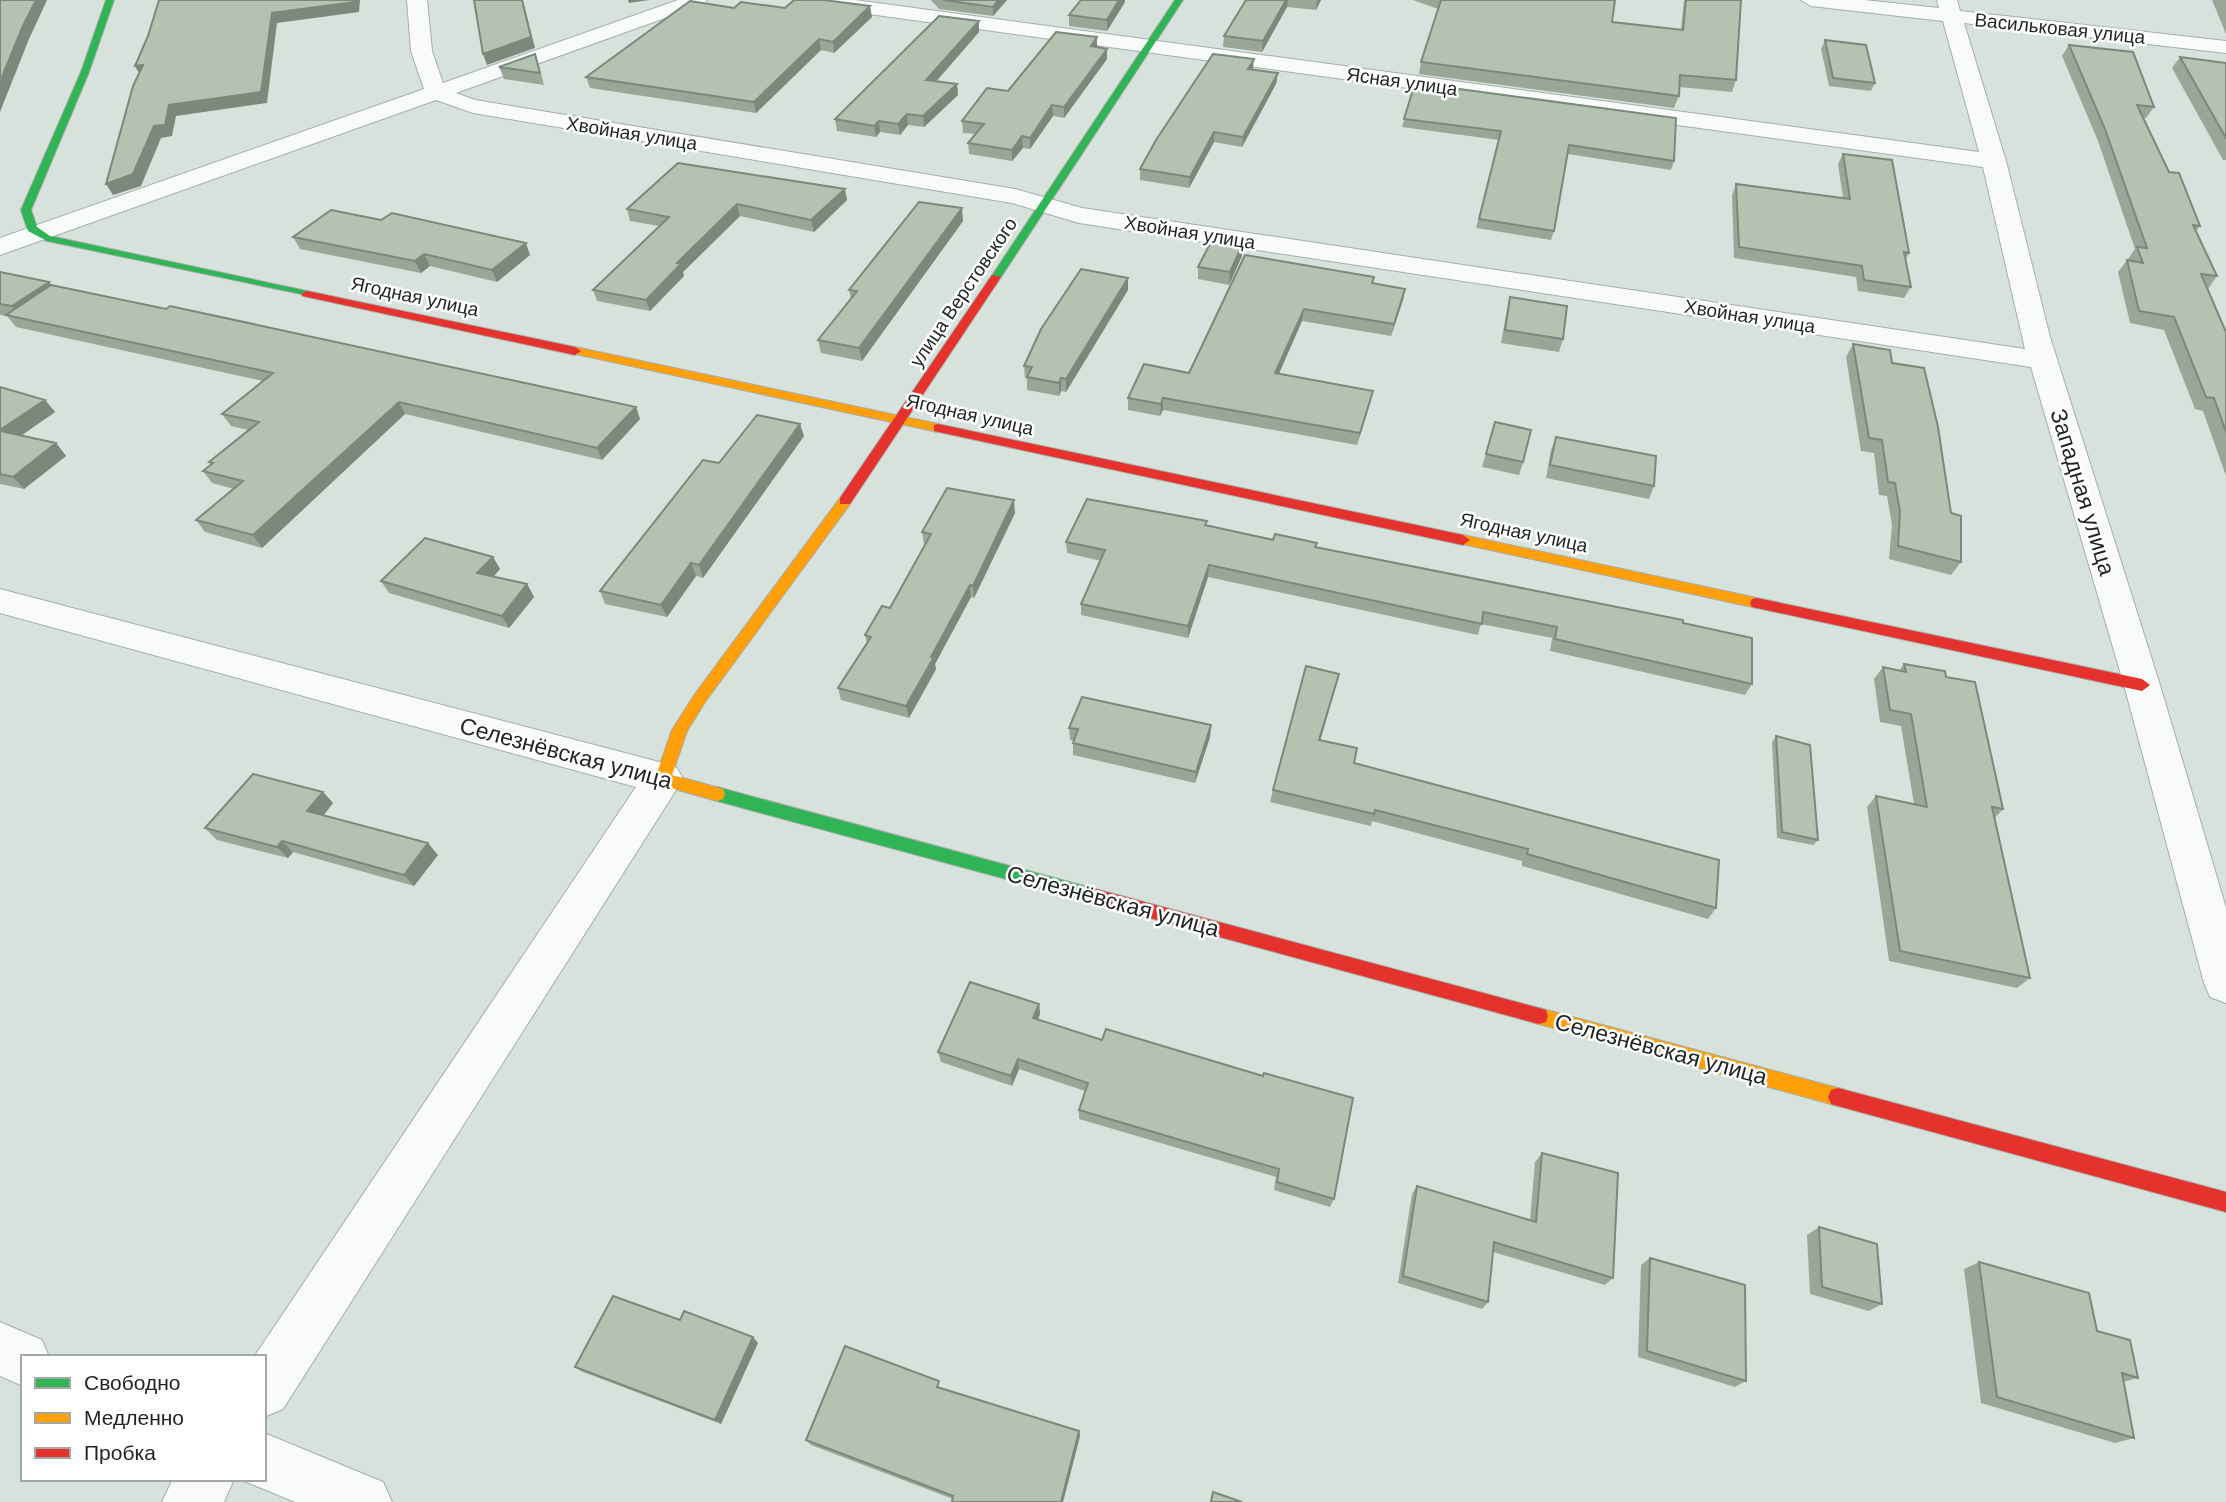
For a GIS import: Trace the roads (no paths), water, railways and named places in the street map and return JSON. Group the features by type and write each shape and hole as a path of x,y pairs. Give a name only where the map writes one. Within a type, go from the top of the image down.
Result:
{"street":[{"path":"38,234 27,219 31,195 85,72 110,0"},
{"path":"416,0 417,30 423,58 440,94"},
{"path":"0,247 440,94 696,0"},
{"name":"Ясная улица","path":"811,0 1994,161"},
{"name":"улица Верстовского","path":"663,779 680,730 700,698 903,420 1179,0"},
{"name":"Васильковая улица","path":"1811,0 1950,8 2226,47"},
{"name":"Западная улица","path":"1950,8 1994,161 2043,360 2142,685 2226,983"},
{"name":"Хвойная улица","path":"440,94 462,103 511,114 785,156 1046,204 1079,215 2043,360"},
{"name":"Ягодная улица","path":"38,234 89,249 2142,685"},
{"name":"Селезнёвская улица","path":"0,601 2226,1202"},
{"path":"266,1387 663,779"},
{"path":"0,1349 21,1358"},
{"path":"266,1462 363,1502"},
{"path":"191,1502 205,1481"}]}
